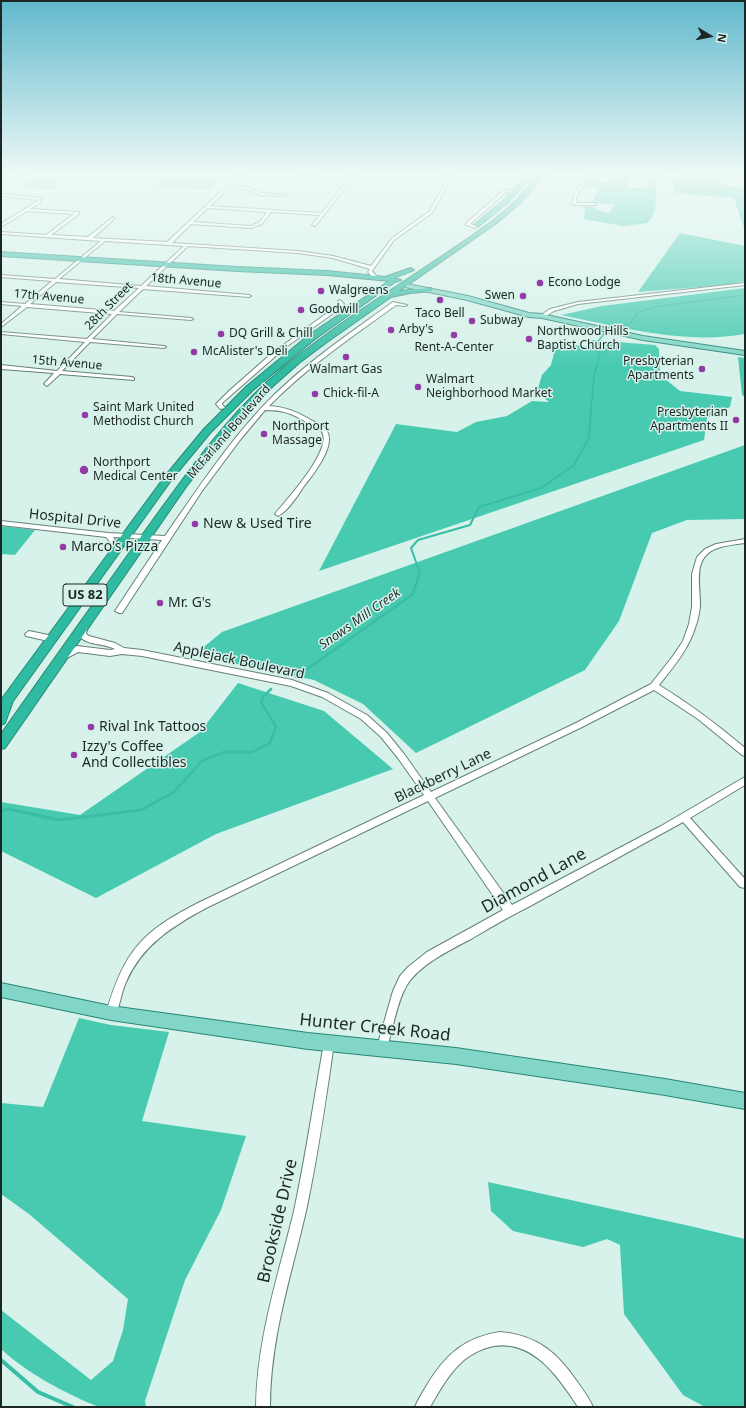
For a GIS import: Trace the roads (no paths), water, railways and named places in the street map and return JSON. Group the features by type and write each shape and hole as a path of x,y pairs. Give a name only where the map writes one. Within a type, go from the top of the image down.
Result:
{"highway":[{"name":"McFarland Boulevard","path":"1,743 147,536 211,450 262,393 313,348 405,283 474,238"},
{"path":"1,254 320,273 375,285 393,281"},
{"name":"McFarland Boulevard","path":"1,709 181,460 218,420 250,388 375,285 393,281 418,265"},
{"path":"237,269 246,271 405,283"},
{"path":"354,279 375,285 410,270"},
{"path":"384,298 410,291 427,284 425,270"},
{"path":"1,720 9,699"}],"main road":[{"path":"405,283 427,284 469,299 529,315 542,316 603,331 745,352"},
{"name":"Hunter Creek Road","path":"1,990 111,1013 329,1043 456,1056 665,1087 745,1101"}],"street":[{"path":"84,238 307,253 333,257 372,268"},
{"path":"169,243 174,238"},
{"path":"375,285 370,271 395,238"},
{"path":"1,326 105,239"},
{"name":"28th Street","path":"47,384 116,312 165,264 188,244"},
{"name":"18th Avenue","path":"1,276 249,296"},
{"path":"542,316 552,310 578,303 745,284"},
{"path":"222,408 220,402 254,370 306,329 340,306 342,304 340,301"},
{"name":"17th Avenue","path":"1,303 192,319"},
{"path":"118,611 228,452 264,408 301,374 344,339 396,303 405,304"},
{"path":"1,333 164,346"},
{"name":"15th Avenue","path":"1,367 132,379"},
{"path":"264,408 280,408 294,411 322,428 326,434 327,441 325,448 308,478 292,500 278,514"},
{"name":"Hospital Drive","path":"1,523 108,535 168,538"},
{"path":"108,535 116,546 116,551"},
{"name":"Blackberry Lane","path":"111,1013 124,974 131,962 148,940 169,924 203,905 429,798 579,725 654,686 687,641 693,624 696,607 695,574 699,559 707,551 718,545 745,541"},
{"name":"Applejack Boulevard","path":"85,624 82,635 86,639 117,645 122,651"},
{"path":"29,634 53,639"},
{"name":"Applejack Boulevard","path":"60,660 70,651 77,649 110,653 122,651 292,683 331,698 364,717 384,735 412,771 429,798 510,911"},
{"path":"654,686 678,700 711,724 745,753"},
{"name":"Diamond Lane","path":"382,1048 398,991 404,980 412,971 431,956 510,911 684,817 745,781"},
{"path":"684,817 743,884"},
{"name":"Brookside Drive","path":"263,1407 264,1368 271,1325 296,1230 310,1160 329,1043"},
{"path":"422,1407 448,1367 461,1355 492,1339 508,1338 524,1342 540,1351 556,1365 586,1407"}],"waterway":[{"name":"Snows Mill Creek","path":"591,410 594,376 600,353 596,344 610,326 630,324 638,312 660,306 745,295"},
{"name":"Snows Mill Creek","path":"418,579 420,573 411,548 418,540 470,525 479,507 541,488 574,465 589,438 591,409"},
{"name":"Snows Mill Creek","path":"296,677 413,594 418,578"},
{"name":"Snows Mill Creek","path":"174,792 202,761 224,752 252,752 270,743 276,727 261,702 264,696 271,689"},
{"name":"Snows Mill Creek","path":"1,811 8,809 60,820 141,810 174,792"},
{"path":"1,1360 38,1392 73,1407"}],"place":[{"name":"Econo Lodge","path":"540,283"},
{"name":"Walgreens","path":"321,291"},
{"name":"Swen","path":"523,296"},
{"name":"Taco Bell","path":"440,300"},
{"name":"Goodwill","path":"301,310"},
{"name":"Subway","path":"472,321"},
{"name":"Arby's","path":"391,330"},
{"name":"DQ Grill & Chill","path":"221,334"},
{"name":"Rent-A-Center","path":"454,335"},
{"name":"Northwood Hills Baptist Church","path":"529,339"},
{"name":"McAlister's Deli","path":"194,352"},
{"name":"Walmart Gas","path":"346,357"},
{"name":"Presbyterian Apartments","path":"702,369"},
{"name":"Walmart Neighborhood Market","path":"418,387"},
{"name":"Chick-fil-A","path":"315,394"},
{"name":"Saint Mark United Methodist Church","path":"85,415"},
{"name":"Presbyterian Apartments II","path":"736,420"},
{"name":"Northport Massage","path":"264,434"},
{"name":"Northport Medical Center","path":"84,470"},
{"name":"New & Used Tire","path":"195,524"},
{"name":"Marco's Pizza","path":"63,547"},
{"name":"Mr. G's","path":"160,603"},
{"name":"Rival Ink Tattoos","path":"91,727"},
{"name":"Izzy's Coffee And Collectibles","path":"74,755"}]}
